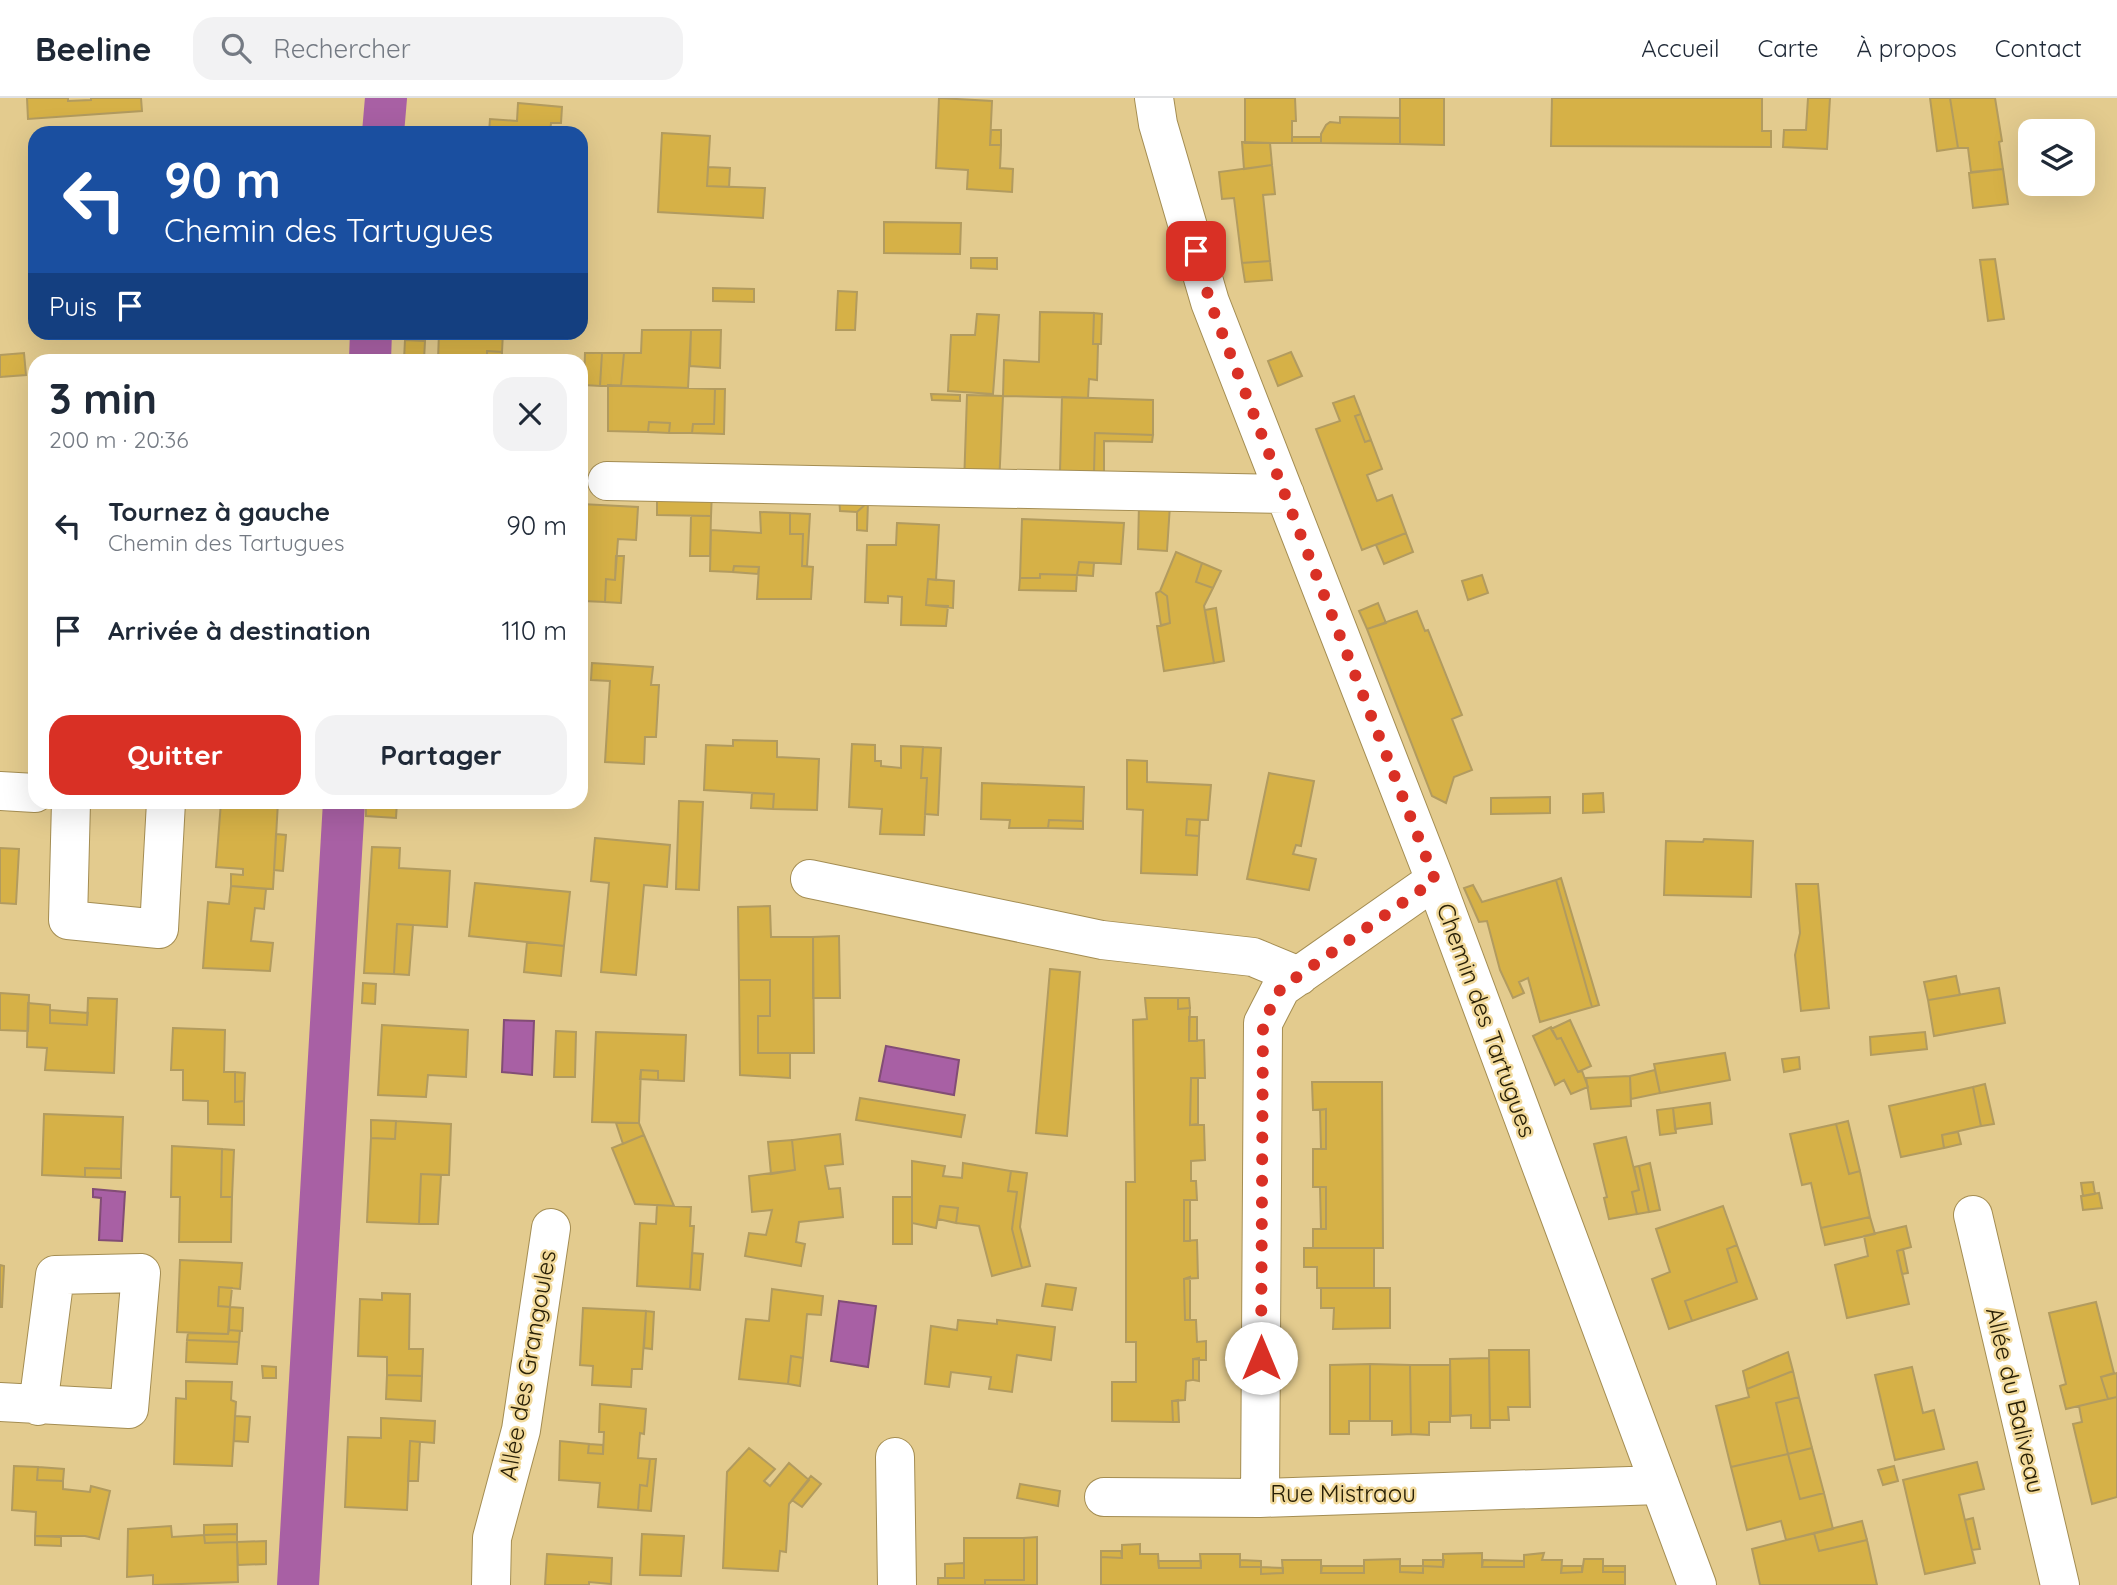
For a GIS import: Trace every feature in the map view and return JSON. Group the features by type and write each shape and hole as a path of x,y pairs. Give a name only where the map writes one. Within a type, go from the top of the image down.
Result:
{"street":[{"name":"Chemin des Tartugues","path":"1154,98 1158,124 1210,302 1435,880 1697,1585"},
{"path":"607,481 1285,494"},
{"path":"0,791 28,793"},
{"path":"71,809 68,920 159,929 166,809"},
{"path":"810,879 1102,940 1254,957 1299,975"},
{"name":"Rue Mistraou","path":"1435,880 1281,988 1263,1023 1260,1498 1660,1485"},
{"name":"Allée du Baliveau","path":"1973,1215 2060,1585"},
{"name":"Allée des Grangoules","path":"491,1585 492,1538 521,1430 551,1228"},
{"path":"0,1402 38,1406"},
{"path":"895,1457 897,1585"},
{"path":"1104,1497 1260,1498"}],"shaded area":[{"path":"504,1020 534,1021 532,1075 502,1072"},
{"path":"886,1046 959,1060 954,1095 879,1081"},
{"path":"93,1189 125,1192 122,1241 99,1240 101,1198 93,1197"},
{"path":"839,1301 876,1306 868,1367 831,1361"}],"building":[{"path":"27,98 68,98 68,101 141,98 142,111 28,119"},
{"path":"939,98 992,101 990,145 1001,145 1000,168 1013,169 1012,192 967,189 968,170 936,168"},
{"path":"1245,98 1295,98 1296,121 1292,121 1292,143 1245,143"},
{"path":"1400,98 1444,98 1444,145 1400,144"},
{"path":"1552,98 1762,98 1762,131 1771,131 1771,147 1551,146"},
{"path":"1808,98 1830,98 1827,149 1783,147 1784,130 1806,130"},
{"path":"1930,98 1950,98 1958,148 1937,151"},
{"path":"1950,98 1995,98 2002,141 1999,142 2003,169 1971,172 1968,148 1958,148"},
{"path":"518,103 562,107 561,123 551,123 551,126 490,126 490,119 517,121"},
{"path":"1340,117 1400,118 1400,144 1321,143 1321,134 1326,125 1330,122 1340,123"},
{"path":"991,130 1001,130 1001,145 990,145"},
{"path":"662,133 710,136 707,186 765,188 763,218 658,212"},
{"path":"1292,137 1321,137 1321,143 1292,143"},
{"path":"1242,142 1270,143 1272,165 1244,169"},
{"path":"1272,165 1275,194 1263,195 1270,261 1242,263 1234,198 1222,199 1219,172"},
{"path":"708,167 730,168 729,187 707,186"},
{"path":"2003,169 2008,204 1973,208 1969,173"},
{"path":"884,222 961,223 960,254 884,253"},
{"path":"971,258 997,258 997,269 971,268"},
{"path":"1995,259 2004,319 1988,321 1980,260"},
{"path":"1270,261 1272,280 1245,282 1242,263"},
{"path":"713,288 754,289 754,302 713,301"},
{"path":"838,291 857,292 855,330 836,330"},
{"path":"1040,312 1094,313 1093,344 1098,344 1097,380 1089,379 1088,398 1003,396 1004,360 1039,362"},
{"path":"1094,313 1102,314 1101,344 1093,344"},
{"path":"977,314 999,315 993,394 948,391 951,335 975,335"},
{"path":"642,330 691,330 688,388 621,386 624,353 641,353"},
{"path":"691,330 721,330 720,368 690,366"},
{"path":"405,340 425,341 424,354 404,354"},
{"path":"439,340 503,340 502,352 438,354"},
{"path":"487,351 502,352 502,354 487,354"},
{"path":"1291,352 1302,376 1278,386 1268,361"},
{"path":"24,353 26,375 0,377 0,355"},
{"path":"602,353 600,386 588,385 588,354 585,354"},
{"path":"602,353 624,353 621,386 600,386"},
{"path":"608,385 715,389 714,424 693,424 692,433 669,433 670,423 649,422 648,432 608,431"},
{"path":"715,389 725,389 724,434 692,433 693,424 714,424"},
{"path":"931,394 960,395 960,401 932,400"},
{"path":"967,395 1003,396 999,486 964,485"},
{"path":"1354,396 1361,414 1355,416 1365,442 1371,440 1382,469 1367,475 1377,501 1392,495 1406,533 1362,550 1316,429 1340,421 1333,403"},
{"path":"1062,397 1153,400 1153,435 1095,433 1094,472 1060,471"},
{"path":"1361,414 1371,440 1365,442 1355,416"},
{"path":"649,422 670,423 669,433 648,432"},
{"path":"1095,433 1153,435 1152,442 1104,441 1104,472 1094,472"},
{"path":"657,488 712,490 711,516 657,515"},
{"path":"839,494 868,502 857,512 840,511"},
{"path":"868,502 867,531 857,530 857,512"},
{"path":"588,504 638,507 636,540 618,539 615,580 606,579 605,602 588,601"},
{"path":"1139,504 1170,505 1167,551 1138,549"},
{"path":"760,512 790,513 790,534 803,534 802,566 813,567 811,599 757,599 759,567 734,566 733,572 710,571 711,530 761,533"},
{"path":"790,513 810,514 807,566 802,566 803,534 790,534"},
{"path":"691,516 711,516 710,556 690,556"},
{"path":"1022,519 1124,523 1121,564 1079,562 1077,575 1040,574 1040,578 1020,578"},
{"path":"897,523 939,525 936,580 928,579 926,605 948,606 946,626 901,625 902,597 888,596 888,603 865,602 867,545 896,545"},
{"path":"1406,533 1413,552 1384,564 1376,545"},
{"path":"1176,552 1202,563 1196,582 1213,588 1204,606 1214,663 1164,671 1157,626 1170,623 1167,596 1160,591"},
{"path":"616,556 624,556 621,603 605,602 606,579 615,580"},
{"path":"1079,562 1094,563 1093,576 1077,575"},
{"path":"1202,563 1221,571 1213,588 1196,582"},
{"path":"734,566 759,567 758,574 733,572"},
{"path":"1040,574 1077,575 1076,591 1019,590 1020,578 1040,578"},
{"path":"1482,575 1488,593 1468,600 1462,581"},
{"path":"928,579 954,581 953,608 926,605"},
{"path":"1160,591 1167,596 1170,623 1161,626 1156,593"},
{"path":"1378,603 1386,623 1367,629 1359,611"},
{"path":"1216,608 1224,661 1214,663 1205,610"},
{"path":"1417,611 1425,631 1428,630 1462,715 1452,719 1472,770 1454,777 1446,803 1432,796 1367,629"},
{"path":"592,663 653,667 651,685 659,685 656,737 645,737 644,764 605,762 610,681 591,680"},
{"path":"733,740 777,741 777,757 819,759 817,810 773,809 774,794 704,790 706,745 733,746"},
{"path":"852,744 875,745 875,761 881,761 881,766 901,768 901,746 923,747 921,778 927,778 924,835 880,834 882,809 849,807"},
{"path":"923,747 941,748 938,815 925,814 927,778 921,778"},
{"path":"1127,760 1147,761 1147,782 1211,785 1208,820 1187,819 1186,835 1199,836 1197,875 1141,873 1143,810 1127,809"},
{"path":"1269,773 1314,781 1301,846 1296,845 1293,854 1316,859 1309,890 1247,879"},
{"path":"982,783 1084,787 1083,821 1049,820 1048,828 1009,828 1010,820 981,819"},
{"path":"752,793 774,794 773,809 751,808"},
{"path":"1603,793 1604,812 1583,813 1583,794"},
{"path":"1550,797 1550,813 1491,814 1491,798"},
{"path":"679,801 703,802 699,890 676,889"},
{"path":"220,809 278,809 273,889 231,886 231,874 243,875 243,869 216,867"},
{"path":"366,809 397,809 396,818 366,816"},
{"path":"1187,819 1200,820 1199,836 1186,835"},
{"path":"1049,820 1083,821 1083,829 1048,828"},
{"path":"276,834 286,835 283,871 274,870"},
{"path":"595,838 670,845 667,887 644,885 636,975 601,972 609,883 591,881"},
{"path":"1704,839 1753,841 1751,897 1664,895 1666,841 1703,842"},
{"path":"372,847 400,848 399,868 450,871 447,927 397,924 394,974 364,973"},
{"path":"0,848 19,849 16,904 0,903"},
{"path":"1561,878 1599,1005 1592,1007 1556,880"},
{"path":"1556,880 1592,1007 1540,1022 1528,978 1519,982 1524,993 1513,998 1500,970 1487,921 1479,922 1464,888 1473,885 1482,902"},
{"path":"475,883 570,892 564,946 469,936"},
{"path":"1796,884 1818,884 1829,1008 1801,1011 1795,955 1800,933"},
{"path":"231,886 266,889 264,909 255,908 251,941 273,943 270,971 203,968 208,902 229,904"},
{"path":"770,906 771,937 813,937 814,1053 758,1053 758,1016 770,1016 770,980 739,980 738,907"},
{"path":"397,924 413,925 409,975 394,974"},
{"path":"839,936 840,998 813,998 813,937"},
{"path":"527,942 564,946 561,976 524,972"},
{"path":"1050,969 1080,972 1067,1136 1036,1133"},
{"path":"1956,976 1960,995 1928,1000 1924,982"},
{"path":"739,980 770,980 770,1016 758,1016 758,1053 790,1053 790,1078 740,1075"},
{"path":"363,983 376,984 375,1004 362,1003"},
{"path":"1999,988 2005,1023 1934,1036 1928,1000"},
{"path":"0,993 29,995 28,1031 0,1030"},
{"path":"88,998 117,999 114,1073 45,1070 47,1048 27,1047 28,1003 50,1005 50,1023 87,1025"},
{"path":"1145,998 1178,998 1178,1009 1190,1008 1189,1041 1204,1040 1205,1078 1191,1078 1190,1125 1204,1125 1205,1160 1191,1161 1191,1181 1196,1181 1197,1200 1184,1200 1184,1241 1197,1240 1198,1278 1184,1279 1185,1320 1196,1320 1197,1342 1206,1341 1206,1360 1193,1359 1193,1380 1186,1381 1185,1400 1172,1401 1173,1422 1112,1421 1112,1382 1136,1382 1136,1342 1126,1342 1126,1182 1135,1182 1133,1020 1147,1019"},
{"path":"1178,998 1189,998 1190,1008 1178,1009"},
{"path":"50,1010 88,1013 87,1025 50,1023"},
{"path":"1189,1017 1197,1017 1197,1041 1189,1041"},
{"path":"1570,1020 1591,1066 1578,1072 1561,1038 1557,1039 1551,1029"},
{"path":"382,1025 468,1030 466,1077 428,1075 426,1097 378,1095"},
{"path":"1551,1027 1557,1039 1561,1038 1578,1072 1582,1071 1588,1087 1571,1094 1564,1080 1555,1085 1533,1036"},
{"path":"173,1028 225,1030 224,1072 235,1072 235,1102 244,1101 244,1125 208,1124 208,1101 183,1100 183,1070 171,1070"},
{"path":"556,1031 576,1032 575,1077 554,1077"},
{"path":"596,1032 686,1035 684,1081 658,1080 658,1071 641,1070 639,1123 592,1122"},
{"path":"1925,1032 1927,1049 1871,1055 1870,1037"},
{"path":"1725,1053 1730,1080 1660,1093 1654,1064"},
{"path":"1799,1057 1800,1069 1784,1072 1782,1059"},
{"path":"641,1070 658,1071 658,1080 640,1079"},
{"path":"1655,1070 1660,1093 1631,1099 1630,1076"},
{"path":"235,1072 245,1073 244,1101 235,1102"},
{"path":"1630,1076 1631,1106 1591,1109 1586,1078"},
{"path":"1191,1078 1198,1078 1198,1124 1190,1125"},
{"path":"1312,1082 1382,1082 1383,1248 1313,1248 1313,1229 1326,1229 1326,1187 1313,1187 1313,1149 1326,1149 1326,1109 1313,1110"},
{"path":"1985,1084 1994,1124 1981,1126 1973,1087"},
{"path":"1973,1087 1981,1126 1942,1135 1944,1148 1901,1157 1889,1106"},
{"path":"860,1098 965,1115 961,1137 856,1120"},
{"path":"1710,1103 1712,1124 1675,1129 1673,1108"},
{"path":"1673,1108 1676,1133 1660,1135 1657,1110"},
{"path":"1326,1109 1326,1149 1321,1149 1320,1110"},
{"path":"44,1114 123,1117 121,1169 85,1168 85,1177 42,1175"},
{"path":"371,1120 396,1121 395,1139 371,1138"},
{"path":"396,1121 451,1124 449,1175 421,1174 419,1224 367,1222 371,1138 395,1139"},
{"path":"1848,1121 1860,1171 1849,1174 1836,1124"},
{"path":"616,1123 639,1123 644,1135 623,1144"},
{"path":"1836,1124 1849,1174 1860,1171 1870,1217 1821,1228 1811,1183 1802,1185 1790,1134"},
{"path":"1958,1132 1961,1144 1944,1148 1942,1135"},
{"path":"840,1134 843,1164 825,1166 829,1189 840,1188 843,1217 799,1222 796,1242 805,1244 801,1266 745,1256 749,1233 766,1235 772,1210 752,1212 749,1176 795,1170 792,1140"},
{"path":"644,1135 674,1206 635,1204 612,1148"},
{"path":"1626,1137 1639,1190 1632,1192 1637,1214 1609,1219 1604,1198 1607,1197 1594,1144"},
{"path":"792,1140 795,1170 771,1174 768,1142"},
{"path":"172,1146 222,1149 221,1197 232,1197 231,1242 179,1242 180,1197 171,1197"},
{"path":"222,1149 234,1150 232,1197 221,1197"},
{"path":"912,1161 945,1166 943,1176 962,1178 963,1163 1011,1171 1008,1191 1017,1192 1012,1229 1022,1268 992,1276 979,1226 956,1223 958,1208 940,1206 936,1228 912,1223"},
{"path":"1650,1163 1660,1210 1649,1212 1639,1166"},
{"path":"1639,1166 1649,1212 1637,1214 1632,1192 1639,1190 1634,1167"},
{"path":"85,1168 121,1169 121,1178 85,1177"},
{"path":"1011,1171 1027,1173 1020,1227 1030,1266 1022,1268 1012,1229 1017,1192 1008,1191"},
{"path":"421,1174 441,1175 438,1224 419,1224"},
{"path":"2093,1182 2095,1194 2083,1196 2081,1183"},
{"path":"1320,1187 1326,1187 1326,1229 1321,1229"},
{"path":"2099,1193 2102,1208 2083,1210 2081,1196"},
{"path":"893,1197 912,1197 912,1244 893,1244"},
{"path":"1184,1200 1190,1200 1190,1241 1184,1241"},
{"path":"657,1205 691,1207 690,1226 694,1226 690,1289 637,1286 640,1223 656,1224"},
{"path":"940,1206 958,1208 956,1223 938,1219"},
{"path":"1723,1206 1737,1245 1727,1249 1737,1282 1685,1301 1692,1321 1669,1329 1652,1279 1670,1272 1656,1229"},
{"path":"1870,1217 1875,1234 1825,1245 1821,1228"},
{"path":"1906,1226 1911,1247 1897,1251 1909,1304 1847,1318 1835,1265 1868,1256 1864,1236"},
{"path":"1737,1245 1757,1299 1692,1321 1685,1301 1737,1282 1727,1249"},
{"path":"1304,1248 1374,1248 1374,1288 1317,1288 1317,1267 1304,1267"},
{"path":"1903,1249 1908,1273 1902,1274 1897,1251"},
{"path":"692,1253 703,1254 700,1290 690,1289"},
{"path":"180,1260 242,1263 240,1289 219,1287 218,1306 230,1307 228,1334 177,1332"},
{"path":"0,1265 4,1266 2,1307 0,1307"},
{"path":"1190,1277 1190,1320 1185,1320 1184,1279"},
{"path":"1046,1284 1076,1288 1072,1310 1042,1306"},
{"path":"219,1287 232,1288 230,1307 218,1306"},
{"path":"1321,1288 1390,1288 1390,1328 1333,1329 1334,1308 1321,1308"},
{"path":"772,1289 823,1296 821,1315 807,1314 803,1358 791,1356 788,1384 739,1379 746,1319 769,1321"},
{"path":"382,1293 410,1294 409,1349 423,1349 422,1376 387,1375 387,1357 358,1356 360,1299 382,1300"},
{"path":"2096,1302 2114,1373 2101,1377 2108,1399 2066,1409 2060,1386 2066,1384 2049,1313"},
{"path":"230,1307 243,1308 242,1331 229,1330"},
{"path":"583,1308 646,1311 642,1369 632,1369 631,1387 592,1385 593,1366 580,1365"},
{"path":"646,1311 654,1312 652,1349 644,1348"},
{"path":"958,1320 997,1324 997,1320 1055,1327 1051,1360 1017,1355 1012,1392 989,1389 991,1377 951,1372 949,1387 925,1384 931,1326 957,1330"},
{"path":"229,1330 240,1331 239,1342 187,1340 188,1333 228,1334"},
{"path":"187,1340 239,1342 237,1364 186,1362"},
{"path":"1489,1350 1529,1350 1530,1407 1508,1407 1509,1420 1490,1420"},
{"path":"1788,1352 1793,1371 1747,1389 1743,1371"},
{"path":"791,1356 803,1358 800,1386 788,1384"},
{"path":"1199,1358 1199,1381 1193,1380 1193,1359"},
{"path":"1489,1358 1490,1428 1471,1428 1471,1415 1451,1416 1450,1359"},
{"path":"1370,1364 1410,1365 1411,1434 1392,1435 1392,1421 1370,1421"},
{"path":"1370,1364 1370,1421 1349,1421 1349,1434 1330,1434 1330,1365"},
{"path":"1410,1365 1450,1365 1450,1422 1429,1422 1429,1435 1411,1434"},
{"path":"262,1366 276,1367 276,1378 263,1378"},
{"path":"1912,1367 1923,1413 1934,1410 1944,1449 1895,1460 1875,1375"},
{"path":"1793,1371 1799,1397 1776,1403 1788,1454 1731,1467 1716,1406 1749,1397 1747,1389"},
{"path":"2117,1373 2117,1397 2108,1399 2101,1377"},
{"path":"387,1375 422,1376 421,1401 386,1399"},
{"path":"186,1381 232,1382 231,1400 236,1402 232,1466 174,1464 176,1398 186,1399"},
{"path":"1799,1397 1812,1448 1788,1454 1776,1403"},
{"path":"2117,1397 2117,1497 2092,1504 2073,1424 2082,1422 2079,1406"},
{"path":"1178,1400 1179,1422 1173,1422 1172,1401"},
{"path":"600,1404 646,1409 638,1458 650,1459 647,1486 640,1485 638,1510 598,1507 600,1483 559,1480 560,1441 589,1444 588,1453 603,1454 604,1432 599,1432"},
{"path":"235,1416 250,1417 248,1442 234,1441"},
{"path":"381,1418 435,1421 434,1443 410,1441 407,1510 345,1507 348,1437 381,1438"},
{"path":"410,1441 420,1442 418,1481 408,1481"},
{"path":"589,1444 603,1445 603,1454 588,1453"},
{"path":"749,1448 775,1469 764,1481 770,1486 789,1463 809,1480 789,1504 786,1552 780,1551 778,1571 723,1568 727,1472"},
{"path":"1812,1448 1824,1493 1800,1499 1788,1454"},
{"path":"1788,1454 1800,1499 1824,1493 1833,1529 1786,1540 1781,1521 1747,1530 1731,1467"},
{"path":"650,1459 656,1459 651,1511 638,1510 640,1485 647,1486"},
{"path":"1977,1462 1984,1489 1959,1495 1975,1563 1925,1574 1903,1480"},
{"path":"14,1466 38,1467 37,1480 63,1481 63,1489 90,1492 91,1486 110,1491 99,1539 85,1536 35,1536 36,1512 12,1510"},
{"path":"1894,1466 1898,1481 1883,1485 1878,1470"},
{"path":"38,1467 64,1469 63,1481 37,1480"},
{"path":"811,1476 821,1484 802,1507 792,1500"},
{"path":"1020,1484 1060,1491 1058,1506 1017,1498"},
{"path":"1973,1518 1980,1549 1972,1550 1965,1520"},
{"path":"1862,1521 1867,1540 1819,1551 1814,1533"},
{"path":"237,1524 237,1534 204,1535 204,1525"},
{"path":"171,1526 172,1537 204,1535 205,1543 237,1542 238,1582 153,1585 153,1575 127,1577 128,1529"},
{"path":"1814,1533 1819,1551 1867,1540 1877,1585 1760,1585 1752,1549"},
{"path":"237,1534 237,1542 205,1543 204,1535"},
{"path":"642,1534 684,1536 681,1576 640,1575"},
{"path":"35,1536 61,1537 61,1546 35,1545"},
{"path":"1037,1537 1037,1585 985,1585 985,1580 1024,1580 1024,1538"},
{"path":"964,1538 1024,1538 1024,1580 985,1580 985,1585 938,1585 938,1578 964,1578"},
{"path":"266,1541 266,1564 238,1565 237,1542"},
{"path":"1140,1544 1140,1554 1158,1554 1159,1568 1201,1568 1200,1554 1240,1554 1240,1567 1261,1567 1261,1574 1283,1573 1282,1560 1321,1560 1321,1573 1364,1573 1364,1560 1400,1559 1400,1572 1423,1573 1423,1566 1443,1567 1443,1554 1482,1553 1482,1567 1524,1567 1524,1555 1544,1553 1542,1560 1562,1560 1561,1573 1582,1572 1584,1559 1603,1559 1603,1572 1625,1572 1625,1585 1101,1585 1101,1557 1122,1558 1122,1545"},
{"path":"1101,1551 1121,1551 1122,1558 1101,1557"},
{"path":"547,1554 612,1558 611,1584 589,1582 589,1585 545,1585"},
{"path":"1240,1560 1261,1561 1261,1567 1240,1567"},
{"path":"1423,1560 1444,1560 1443,1567 1423,1566"},
{"path":"1483,1560 1524,1561 1524,1567 1482,1567"},
{"path":"1158,1561 1201,1561 1201,1568 1159,1568"},
{"path":"964,1563 964,1578 945,1578 945,1564"},
{"path":"1322,1566 1364,1566 1364,1573 1321,1573"},
{"path":"1400,1566 1423,1566 1423,1573 1400,1572"},
{"path":"1562,1566 1582,1566 1582,1572 1561,1573"},
{"path":"1603,1566 1625,1566 1625,1572 1603,1572"},
{"path":"1261,1567 1283,1568 1283,1573 1261,1574"}],"waterway":[{"path":"384,126 386,98"},
{"path":"370,354 371,340"},
{"path":"298,1585 344,809"}],"route":[{"path":"1196,251 1210,302 1435,880 1281,988 1263,1023 1261,1358"}]}
